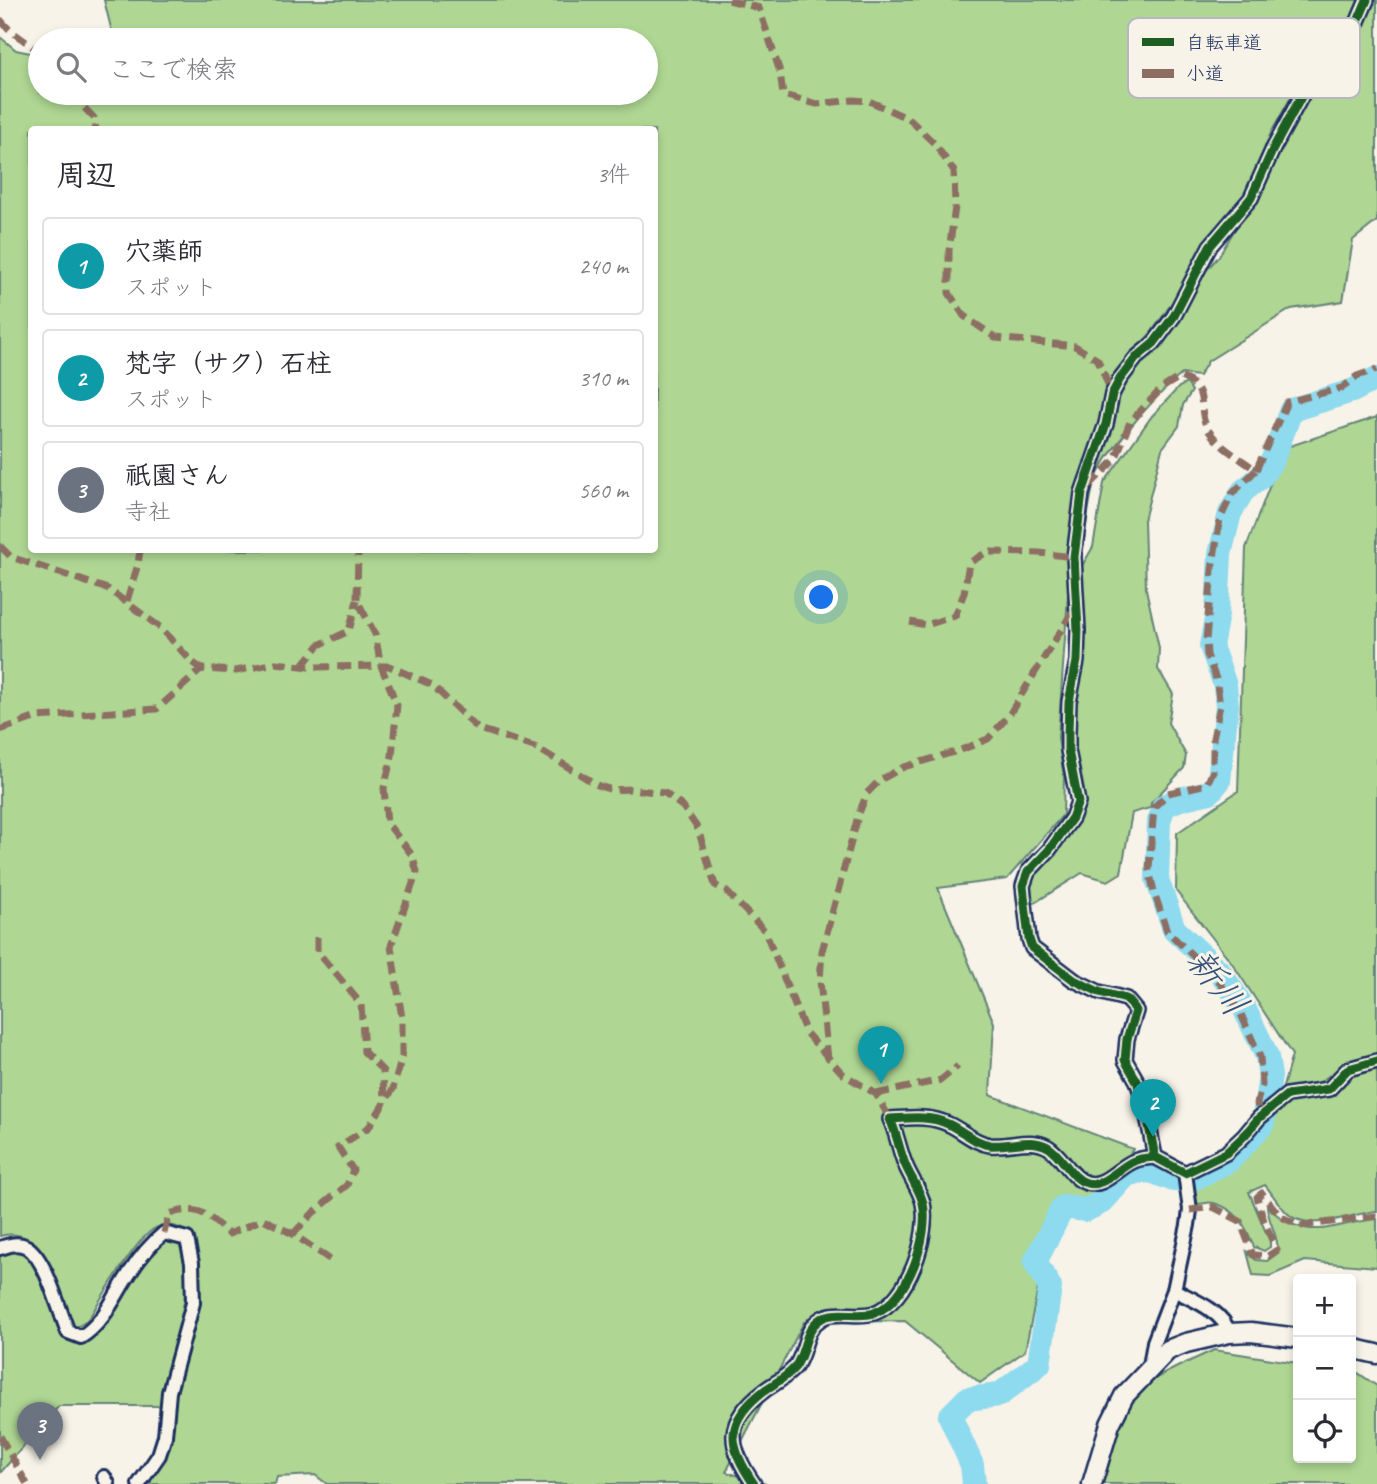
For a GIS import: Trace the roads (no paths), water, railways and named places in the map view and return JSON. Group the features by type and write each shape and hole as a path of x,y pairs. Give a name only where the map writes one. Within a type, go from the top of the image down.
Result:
{"main road":[{"path":"1092,1484 1110,1423 1124,1395 1168,1350 1229,1333 1251,1332 1293,1337"},
{"path":"1356,1349 1377,1354"}],"street":[{"path":"1359,18 1367,0"},
{"path":"1154,1157 1145,1105 1137,1081 1125,1060 1127,1039 1136,1011 1126,999 1099,992 1074,981 1032,948 1023,886 1028,872 1049,850 1072,818 1078,802 1068,750 1069,702 1074,682 1077,640 1074,557 1082,493 1106,424 1112,394 1136,358 1154,343 1174,316 1210,246 1251,198 1301,98"},
{"path":"1185,1173 1226,1153 1287,1095 1329,1089 1348,1069 1377,1061"},
{"path":"754,1484 738,1459 734,1443 735,1426 746,1406 793,1369 800,1359 811,1325 825,1316 876,1313 893,1299 906,1282 917,1260 924,1224 923,1202 905,1165 890,1119 920,1117 946,1123 977,1142 992,1145 1029,1142 1047,1146 1077,1177 1087,1183 1101,1183 1136,1160 1154,1157 1185,1173"},
{"path":"1150,1366 1154,1342 1174,1290 1188,1225 1190,1210 1185,1173"},
{"path":"0,1248 11,1244 25,1246 38,1258 68,1332 81,1337 95,1328 153,1242 164,1233 187,1239 192,1263 193,1303 169,1392 165,1436 159,1455 139,1484"},
{"path":"1174,1290 1202,1305 1226,1324 1229,1333"}],"waterway":[{"name":"新川","path":"974,1484 972,1465 950,1416 967,1399 999,1395 1039,1364 1050,1287 1035,1262 1063,1207 1086,1210 1102,1202 1127,1174 1151,1171 1174,1180 1195,1178 1230,1160 1263,1124 1270,1076 1267,1057 1245,1010 1220,972 1174,929 1157,879 1159,821 1164,806 1210,792 1219,781 1227,705 1225,685 1211,646 1217,614 1220,554 1230,513 1243,491 1262,476 1273,459 1291,410 1352,391 1377,378"}],"place":[{"name":"穴薬師","path":"881,1084"},
{"name":"梵字（サク）石柱","path":"1153,1137"},
{"name":"祇園さん","path":"40,1460"}]}
